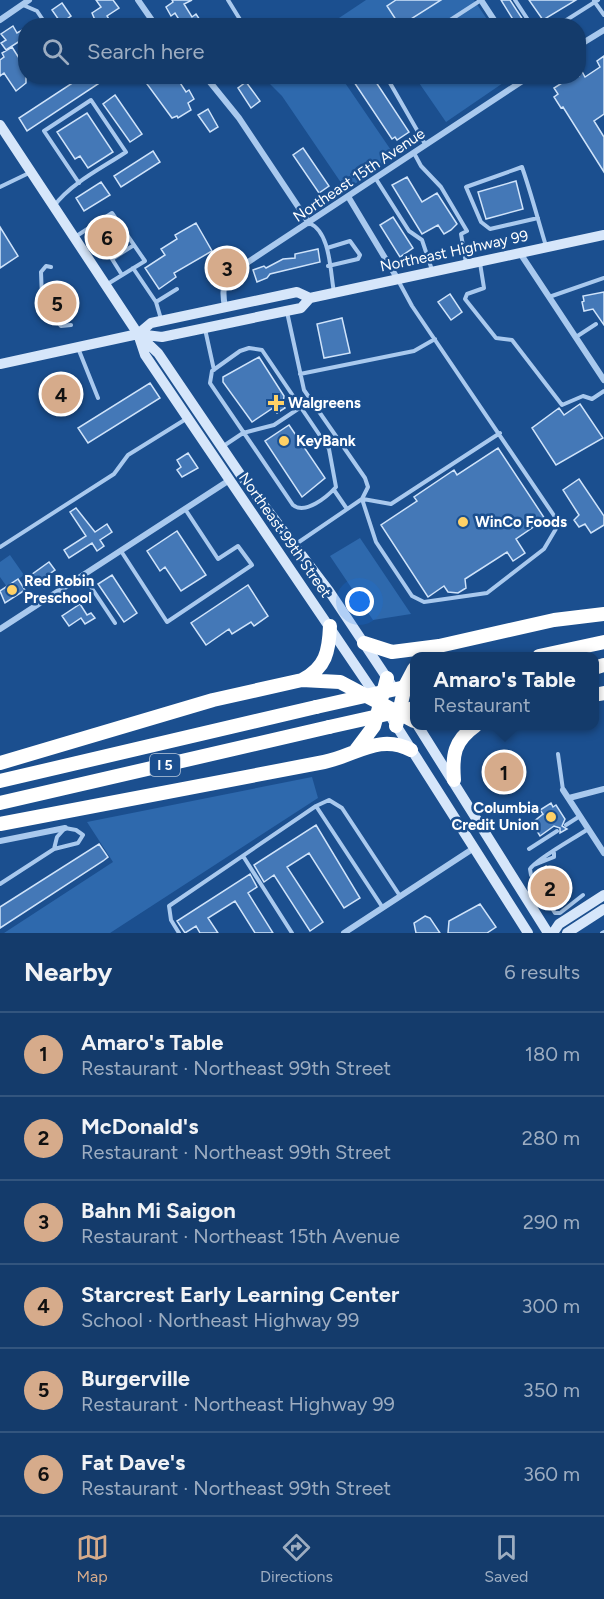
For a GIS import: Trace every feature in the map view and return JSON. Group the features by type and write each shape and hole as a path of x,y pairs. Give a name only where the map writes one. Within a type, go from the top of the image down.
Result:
{"highway":[{"path":"363,643 392,652 439,646 555,620 604,614"},
{"path":"0,763 213,700 302,680 311,676 324,662 330,626"},
{"path":"561,652 604,642"},
{"path":"432,652 439,646"},
{"path":"302,680 340,682 407,713 405,686 410,677"},
{"path":"354,752 371,732 387,678"},
{"name":"I 5","path":"0,781 410,686"},
{"path":"371,688 382,701"},
{"name":"I 5","path":"0,803 329,727 407,713"},
{"path":"454,780 452,762 455,746 463,734 470,730"},
{"path":"0,824 325,762 386,742 397,743 411,750"}],"main road":[{"name":"Northeast 99th Street","path":"1,127 138,334 158,353 222,448 294,542 387,678 407,713 411,750 528,933"},
{"name":"Northeast Highway 99","path":"0,364 138,334 162,337 301,308 310,298 334,292 604,235"},
{"name":"Northeast Highway 99","path":"138,334 151,323 225,307 297,292 310,298"},
{"name":"Northeast 99th Street","path":"138,334 145,355 228,481 371,688"},
{"path":"228,481 242,486 271,525 294,542"},
{"name":"Northeast 99th Street","path":"382,701 407,713"},
{"path":"421,730 548,933"},
{"path":"554,933 559,924 604,895"},
{"path":"567,933 604,909"}],"street":[{"path":"0,20 29,0"},
{"path":"138,0 150,18"},
{"path":"481,0 493,18"},
{"path":"586,42 604,30"},
{"path":"211,84 239,118 309,223"},
{"name":"Northeast 15th Avenue","path":"225,307 223,287 227,277 518,84"},
{"path":"349,198 397,278"},
{"path":"520,253 576,337 601,369 604,380"},
{"path":"1,628 228,481"},
{"path":"569,798 604,789"},
{"path":"563,790 604,853"},
{"path":"0,841 65,828"},
{"path":"344,933 474,848"}],"lane":[{"path":"228,0 239,18"},
{"path":"453,18 481,0"},
{"path":"515,0 527,18"},
{"path":"569,18 596,1 604,15"},
{"path":"22,3 36,11 41,18"},
{"path":"391,84 425,145"},
{"path":"54,207 62,195 80,183 126,152 91,100 45,131 80,183"},
{"path":"414,153 421,166 441,187 467,231 461,234 466,264"},
{"path":"538,218 490,229 481,222 466,187 522,167 538,218 546,247"},
{"path":"0,187 31,171"},
{"path":"376,179 409,231 422,240 432,271"},
{"path":"74,237 112,213 145,261 106,285"},
{"path":"309,223 321,234 327,248 328,266 334,292"},
{"path":"327,248 350,241 360,255 358,260 328,266"},
{"path":"122,275 112,259 134,245"},
{"path":"479,261 484,288 467,294 465,299 494,335 512,340 562,405 583,396 592,399 604,391"},
{"path":"48,307 42,298 41,272 46,266 51,267"},
{"path":"134,268 156,302 161,321"},
{"path":"362,499 372,535 414,598 427,602 488,593 544,549 557,527 555,517 435,339 397,278"},
{"path":"549,297 604,278"},
{"path":"156,302 177,290"},
{"path":"286,311 304,390 366,481 367,490 362,499 294,542"},
{"path":"52,314 61,326 71,325"},
{"path":"576,337 596,324"},
{"path":"205,328 214,370"},
{"path":"300,374 414,351 435,339"},
{"path":"78,348 98,398"},
{"path":"262,350 301,407 329,449 336,487 305,508 296,507 243,433 210,383 209,376 240,351 262,350"},
{"path":"222,448 243,433 274,424 301,407"},
{"path":"0,548 114,474 128,455 187,418"},
{"path":"362,499 391,504 500,433"},
{"path":"334,490 347,509"},
{"path":"121,551 167,622 252,566 238,546 218,559 185,509"},
{"path":"83,575 115,623"},
{"path":"558,753 563,790"},
{"path":"179,933 171,920 169,906 316,806 329,800 342,808 400,897"},
{"path":"316,806 383,908"},
{"path":"566,825 580,816"},
{"path":"0,884 54,849 78,843 82,840 81,832 65,828 57,837 54,849"},
{"path":"583,895 560,913 555,913 531,875 533,865 588,829"},
{"path":"529,849 557,831"},
{"path":"243,856 292,933"}],"shaded area":[{"path":"366,0 474,0 486,18 339,18"},
{"path":"270,84 346,84 395,156 346,190 282,96"},
{"path":"420,84 502,84 446,122"},
{"path":"360,538 411,614 373,620 330,556"},
{"path":"10,555 24,575 7,587 0,577 0,562"},
{"path":"312,777 318,798 110,933 4,933 113,862 87,822"}],"building":[{"path":"96,0 113,0 119,8 107,16 108,18 94,18 92,13 101,7"},
{"path":"172,0 192,0 184,4 192,17 196,14 199,18 178,18 175,13 171,16 166,7 173,2"},
{"path":"396,0 441,0 413,18 395,18 387,6"},
{"path":"501,0 510,0 522,18 512,18"},
{"path":"529,0 576,0 546,18 542,18"},
{"path":"62,3 71,16 58,18 52,10"},
{"path":"13,26 18,32 18,42 6,50 1,43 6,40 1,34"},
{"path":"12,47 18,56 18,84 25,84 16,91 4,73 0,76 0,60 4,57 2,53"},
{"path":"604,56 604,114 594,121 604,137 604,172 563,107 561,108 554,97 558,94 554,88 560,84 586,84 586,76 600,67 597,61"},
{"path":"71,84 98,84 27,131 19,118"},
{"path":"147,84 181,84 186,92 189,90 194,99 188,103 191,110 178,118 177,116 172,118"},
{"path":"247,84 260,101 251,108 238,88"},
{"path":"355,84 377,84 409,132 397,140 395,137 392,139"},
{"path":"115,95 142,134 130,142 103,104"},
{"path":"208,109 218,127 210,132 198,115"},
{"path":"87,113 113,152 88,168 80,156 75,159 57,132"},
{"path":"303,148 329,186 319,193 293,155"},
{"path":"153,151 160,162 121,187 114,176"},
{"path":"407,177 422,202 437,193 457,224 451,230 444,234 438,225 422,234 392,185"},
{"path":"516,181 523,209 486,219 478,192"},
{"path":"101,182 110,195 84,211 76,198"},
{"path":"393,217 413,248 400,257 380,225"},
{"path":"110,222 121,240 103,252 91,233"},
{"path":"196,223 212,251 174,273 176,277 159,289 145,268 165,255 161,249 177,239 175,235"},
{"path":"0,227 18,256 0,268"},
{"path":"318,249 320,262 270,274 267,278 257,282 253,270 264,266 266,268 283,259 295,258 295,254"},
{"path":"58,287 75,313 63,321 55,311 50,310 52,306 46,297"},
{"path":"604,292 604,325 593,309 584,311 582,302 584,301 583,296"},
{"path":"450,294 462,312 451,320 438,302"},
{"path":"342,318 350,353 324,358 317,324"},
{"name":"Walgreens","path":"259,357 284,396 285,408 277,413 273,408 252,422 223,382 223,377"},
{"path":"66,379 76,395 57,408 46,392"},
{"path":"150,383 160,398 88,443 78,428"},
{"path":"580,404 603,438 556,465 532,428 559,408 564,415"},
{"path":"289,425 325,478 302,497 265,441"},
{"name":"WinCo Foods","path":"498,448 545,519 516,539 525,553 513,561 507,552 465,579 466,588 458,593 448,592 444,586 428,597 381,525 417,501 414,497 454,470 457,475"},
{"path":"188,453 198,468 182,477 177,470 181,467 177,460"},
{"path":"579,479 604,516 604,525 591,533 585,524 579,527 574,520 579,515 563,490"},
{"path":"76,508 95,532 107,524 112,532 100,540 104,546 97,551 92,543 69,558 64,550 86,536 70,512"},
{"path":"177,531 206,575 181,591 165,567 160,571 147,551"},
{"path":"49,562 55,570 36,583 31,575"},
{"path":"112,575 137,613 124,622 98,584"},
{"name":"Red Robin Preschool","path":"18,579 25,590 5,603 0,591"},
{"path":"248,585 268,616 254,626 251,622 232,634 229,629 206,645 191,623"},
{"path":"80,604 87,615 91,613 95,618 85,624 81,618 69,626 62,616"},
{"path":"511,756 523,773 497,790 486,772"},
{"name":"Columbia Credit Union","path":"551,803 553,807 556,805 565,819 562,826 567,829 560,833 560,828 554,826 540,836 532,823 543,814 540,810"},
{"path":"316,825 360,898 344,908 309,853 287,867 323,922 310,931 274,875 264,882 254,865"},
{"path":"99,844 108,857 0,928 0,907"},
{"path":"546,866 568,900 556,908 535,874"},
{"path":"250,874 257,887 248,893 273,933 255,933 235,901 208,918 218,933 200,933 196,926 185,933 177,921"},
{"path":"480,904 496,927 487,933 448,933 449,921"},
{"path":"425,916 430,918 440,933 416,933 414,923"}],"place":[{"name":"Fat Dave's","path":"107,237"},
{"name":"Bahn Mi Saigon","path":"227,268"},
{"name":"Burgerville","path":"57,303"},
{"name":"Starcrest Early Learning Center","path":"61,394"},
{"name":"Walgreens","path":"276,403"},
{"name":"KeyBank","path":"284,441"},
{"name":"WinCo Foods","path":"463,522"},
{"name":"Red Robin Preschool","path":"12,590"},
{"name":"Amaro's Table","path":"504,772"},
{"name":"Columbia Credit Union","path":"551,817"},
{"name":"McDonald's","path":"550,888"}]}
